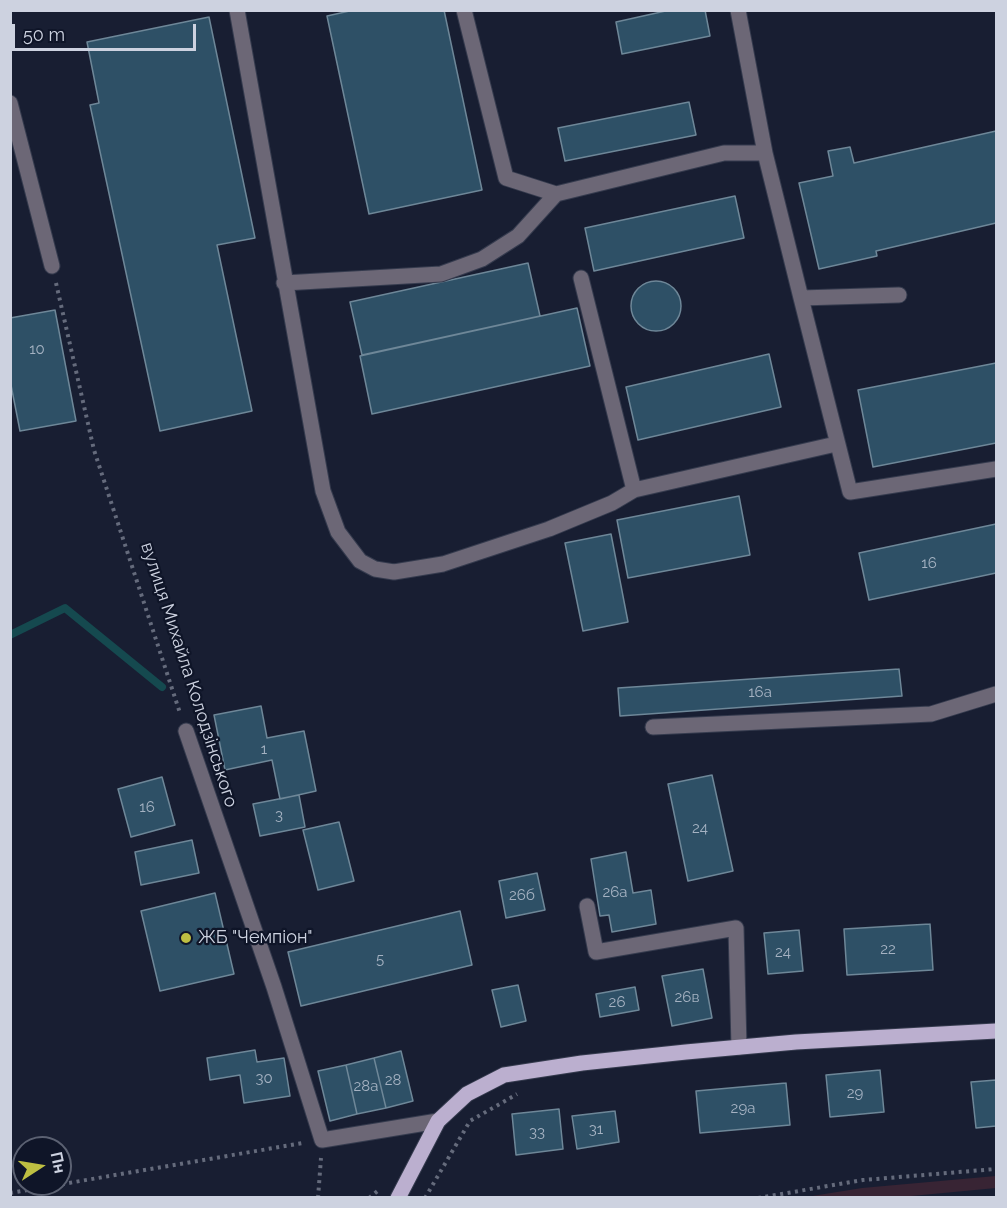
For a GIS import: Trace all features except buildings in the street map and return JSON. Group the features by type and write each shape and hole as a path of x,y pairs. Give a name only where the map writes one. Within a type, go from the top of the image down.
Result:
{"main road":[{"path":"398,1197 438,1121 467,1094 504,1075 582,1063 739,1047 996,1030"}],"street":[{"path":"237,10 323,491 338,532 360,561 375,569 394,572 443,564 549,529 612,503 634,490 836,444"},
{"path":"464,10 506,178 555,194 724,153 765,153"},
{"path":"738,10 765,153 836,444 850,492 996,469"},
{"path":"10,103 52,267"},
{"path":"284,283 441,274 482,259 518,236 555,194"},
{"path":"581,278 634,490"},
{"path":"801,298 899,295"},
{"path":"652,727 931,714 996,694"},
{"name":"вулиця Михайла Колодзінського","path":"186,731 274,987 322,1140"},
{"path":"587,906 596,952 736,928 739,1047"},
{"path":"322,1140 438,1121"}],"path":[{"name":"вулиця Михайла Колодзінського","path":"52,267 94,450 186,731"},
{"path":"424,1197 470,1121 525,1090"},
{"path":"10,1193 322,1140 318,1197"},
{"path":"758,1197 863,1180 996,1169"}],"shaded area":[{"path":"996,1176 996,1188 901,1197 806,1197 862,1188"}],"waterway":[{"path":"10,635 65,608 162,687"}],"place":[{"name":"ЖБ \"Чемпіон\"","path":"186,938"}]}
